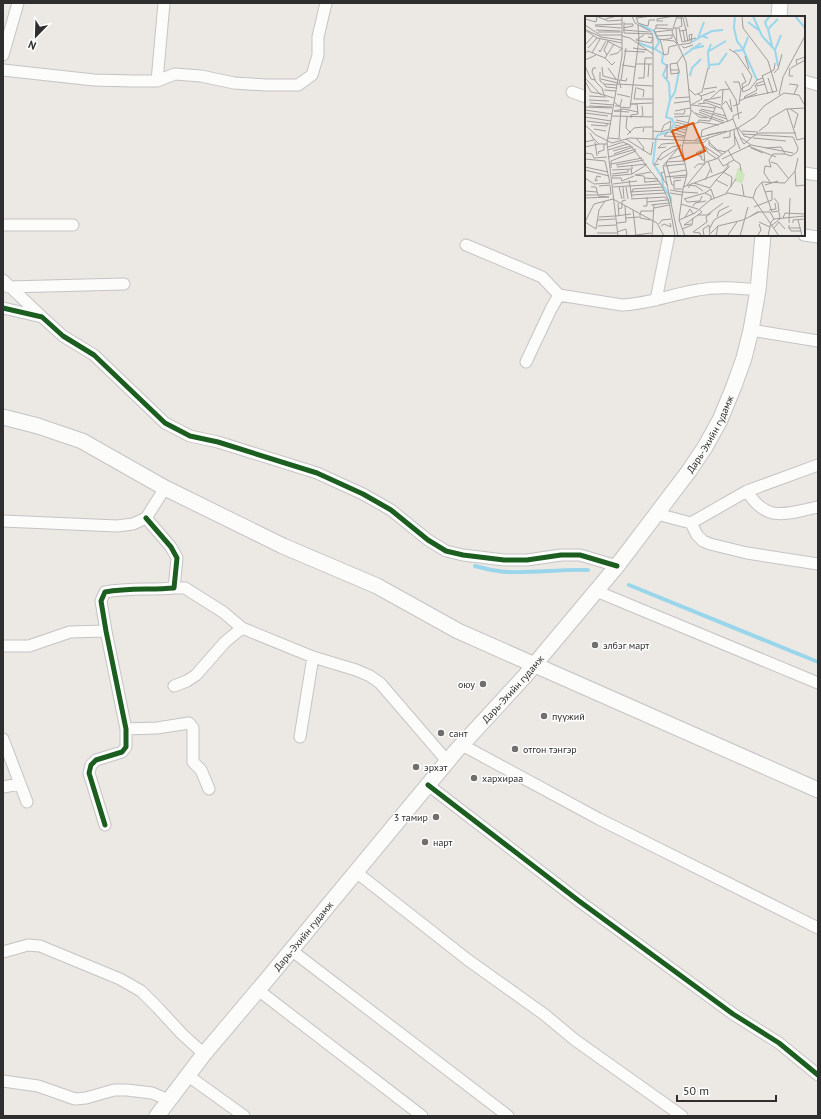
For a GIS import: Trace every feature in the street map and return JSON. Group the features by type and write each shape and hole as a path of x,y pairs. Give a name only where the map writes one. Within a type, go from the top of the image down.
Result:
{"main road":[{"path":"779,16 780,3"},
{"name":"Дарь-Эхийн гудамж","path":"157,1116 204,1054 428,785 535,664 617,566 697,459 720,420 739,372 751,330 758,290 763,236"},
{"path":"3,417 38,426 82,441 165,488 283,546 377,586 458,631 818,790"}],"street":[{"path":"3,55 18,3"},
{"path":"157,81 164,3"},
{"path":"3,70 94,80 157,81 175,74 200,76 234,83 266,86 298,85 312,75 318,55 318,37 326,3"},
{"path":"805,81 818,85"},
{"path":"572,92 585,97"},
{"path":"805,173 818,175"},
{"path":"3,225 73,225"},
{"path":"805,235 818,237"},
{"path":"656,300 668,236"},
{"path":"466,245 542,278 559,295 622,305 632,305 713,288 758,290"},
{"path":"6,284 124,284"},
{"path":"6,284 62,336 94,355 165,423 190,436 218,442 317,473 363,494 390,510 428,540 446,551 463,555 504,560 527,560 561,555 576,555 589,557 617,566"},
{"path":"526,362 559,295"},
{"path":"3,308 42,316"},
{"path":"751,330 818,341"},
{"path":"657,514 691,523 747,491 818,465"},
{"path":"3,520 117,526 133,524 146,518 165,488"},
{"path":"747,491 753,501 763,510 772,514 782,514 818,507"},
{"path":"146,518 171,546 176,558 174,588"},
{"path":"691,523 697,534 704,541 710,544 747,553 818,564"},
{"path":"105,825 89,773 91,765 96,760 122,752 126,747 126,729 101,601 105,592 120,589 161,590 185,588 223,612 242,628 313,657 356,670 370,676 380,683 448,762"},
{"path":"596,591 818,683"},
{"path":"174,686 187,681 196,675 225,642 242,628"},
{"path":"3,646 29,646 70,632 106,631"},
{"path":"300,737 313,657"},
{"path":"126,729 158,728 189,723 193,728 193,762 201,770 209,789"},
{"path":"3,739 26,802"},
{"path":"462,745 606,823 818,928"},
{"path":"3,787 20,784"},
{"path":"428,785 579,901 733,1014 779,1043 818,1074"},
{"path":"356,872 468,960 546,1016 575,1040 682,1116"},
{"path":"3,952 28,945 40,946 120,979 141,991 182,1034 204,1054"},
{"path":"291,950 508,1116"},
{"path":"258,990 422,1116"},
{"path":"187,1075 244,1116"},
{"path":"3,1081 38,1086 75,1099 86,1098 114,1090 127,1090 152,1093 169,1100"}],"waterway":[{"path":"475,566 505,572 588,570"},
{"path":"629,585 818,662"}],"cycle path":[{"path":"3,308 42,317 63,336 94,355 165,423 190,436 218,442 317,473 363,494 391,510 428,540 446,551 463,555 504,560 527,560 561,555 580,555 617,566"},
{"path":"105,825 89,773 91,765 96,760 122,752 126,747 126,729 101,601 105,592 174,588 177,558 171,547 146,518"},
{"path":"428,785 579,901 733,1014 779,1043 818,1075"}],"place":[{"name":"элбэг март","path":"595,645"},
{"name":"оюу","path":"483,684"},
{"name":"пүүжий","path":"544,716"},
{"name":"сант","path":"441,733"},
{"name":"отгон тэнгэр","path":"515,749"},
{"name":"эрхэт","path":"416,767"},
{"name":"хархираа","path":"474,778"},
{"name":"3 тамир","path":"436,817"},
{"name":"нарт","path":"425,842"}]}
